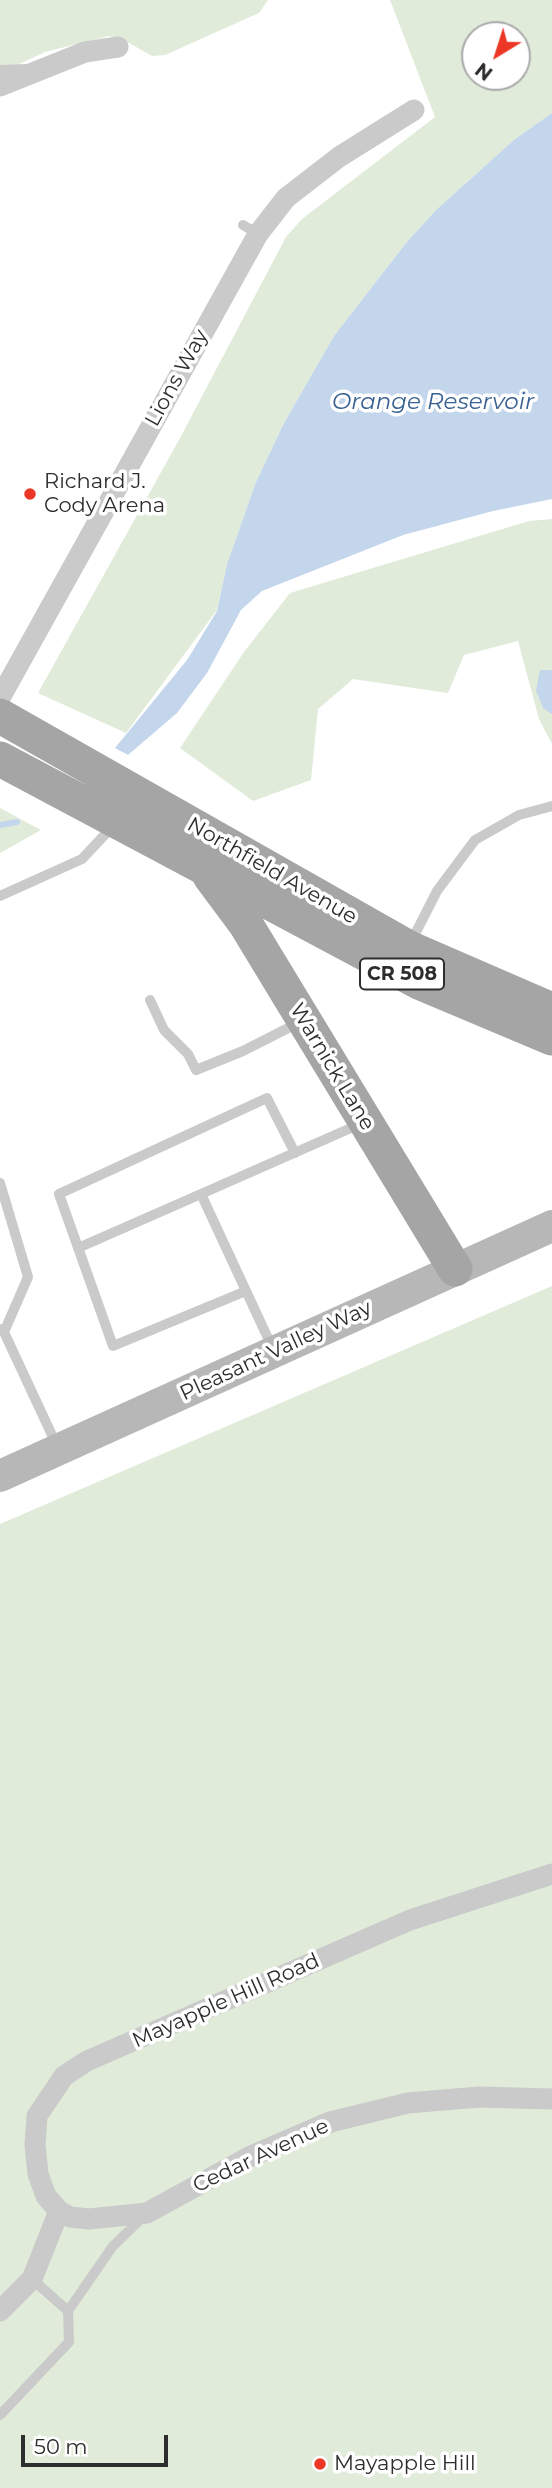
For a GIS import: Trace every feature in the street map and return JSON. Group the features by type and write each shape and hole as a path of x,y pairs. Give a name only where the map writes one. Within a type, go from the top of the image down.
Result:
{"main road":[{"name":"Northfield Avenue","path":"0,716 419,982 551,1016"},
{"name":"Northfield Avenue","path":"0,759 203,868 265,884 409,948 551,1016"},
{"name":"Warnick Lane","path":"203,868 245,923 455,1269"},
{"name":"Pleasant Valley Way","path":"0,1476 552,1226"}],"street":[{"path":"0,86 85,52 118,47"},
{"name":"Lions Way","path":"0,698 250,230 286,198 339,158 414,110"},
{"name":"Mayapple Hill Road","path":"59,2211 46,2196 38,2174 35,2145 37,2116 64,2076 87,2060 410,1920 552,1874"},
{"name":"Cedar Avenue","path":"59,2211 70,2217 89,2218 147,2213 249,2157 330,2122 408,2103 479,2097 552,2099"},
{"path":"0,2311 32,2279 59,2211"}],"lane":[{"path":"0,70 42,68"},
{"path":"409,948 437,891 475,840 504,821 552,806"},
{"path":"0,896 82,859 117,822"},
{"path":"150,1000 164,1030 188,1054 196,1070 243,1051 304,1020"},
{"path":"246,1291 113,1346 59,1194 267,1098 295,1153"},
{"path":"78,1248 366,1122"},
{"path":"0,1183 28,1277 2,1330 59,1450"},
{"path":"201,1194 274,1352"},
{"path":"0,2415 69,2342 68,2311 113,2246 147,2213"},
{"path":"32,2279 68,2311"}],"green space":[{"path":"0,0 268,0 259,13 165,55 152,56 109,36 45,52 0,73"},
{"path":"390,0 552,0 552,113 515,139 436,210 406,243 334,336 284,423 256,482 227,564 217,610 126,733 38,693 180,438 286,237 302,219 435,117"},
{"path":"552,519 552,744 539,719 518,641 464,655 448,693 353,679 318,709 311,780 253,801 180,748 244,652 290,593 529,521"},
{"path":"0,808 41,830 0,853"},
{"path":"552,1286 552,2488 0,2488 0,1524"}],"water":[{"name":"Orange Reservoir","path":"552,113 552,499 493,511 403,535 262,591 241,610 207,673 177,713 128,755 115,748 187,660 217,611 227,564 256,482 284,423 334,336 406,243 436,210 515,139"},
{"path":"540,670 552,670 552,714 543,708 536,691"}],"waterway":[{"path":"0,825 17,822"}],"place":[{"name":"Richard J. Cody Arena","path":"30,494"},
{"name":"Mayapple Hill","path":"320,2464"}]}
